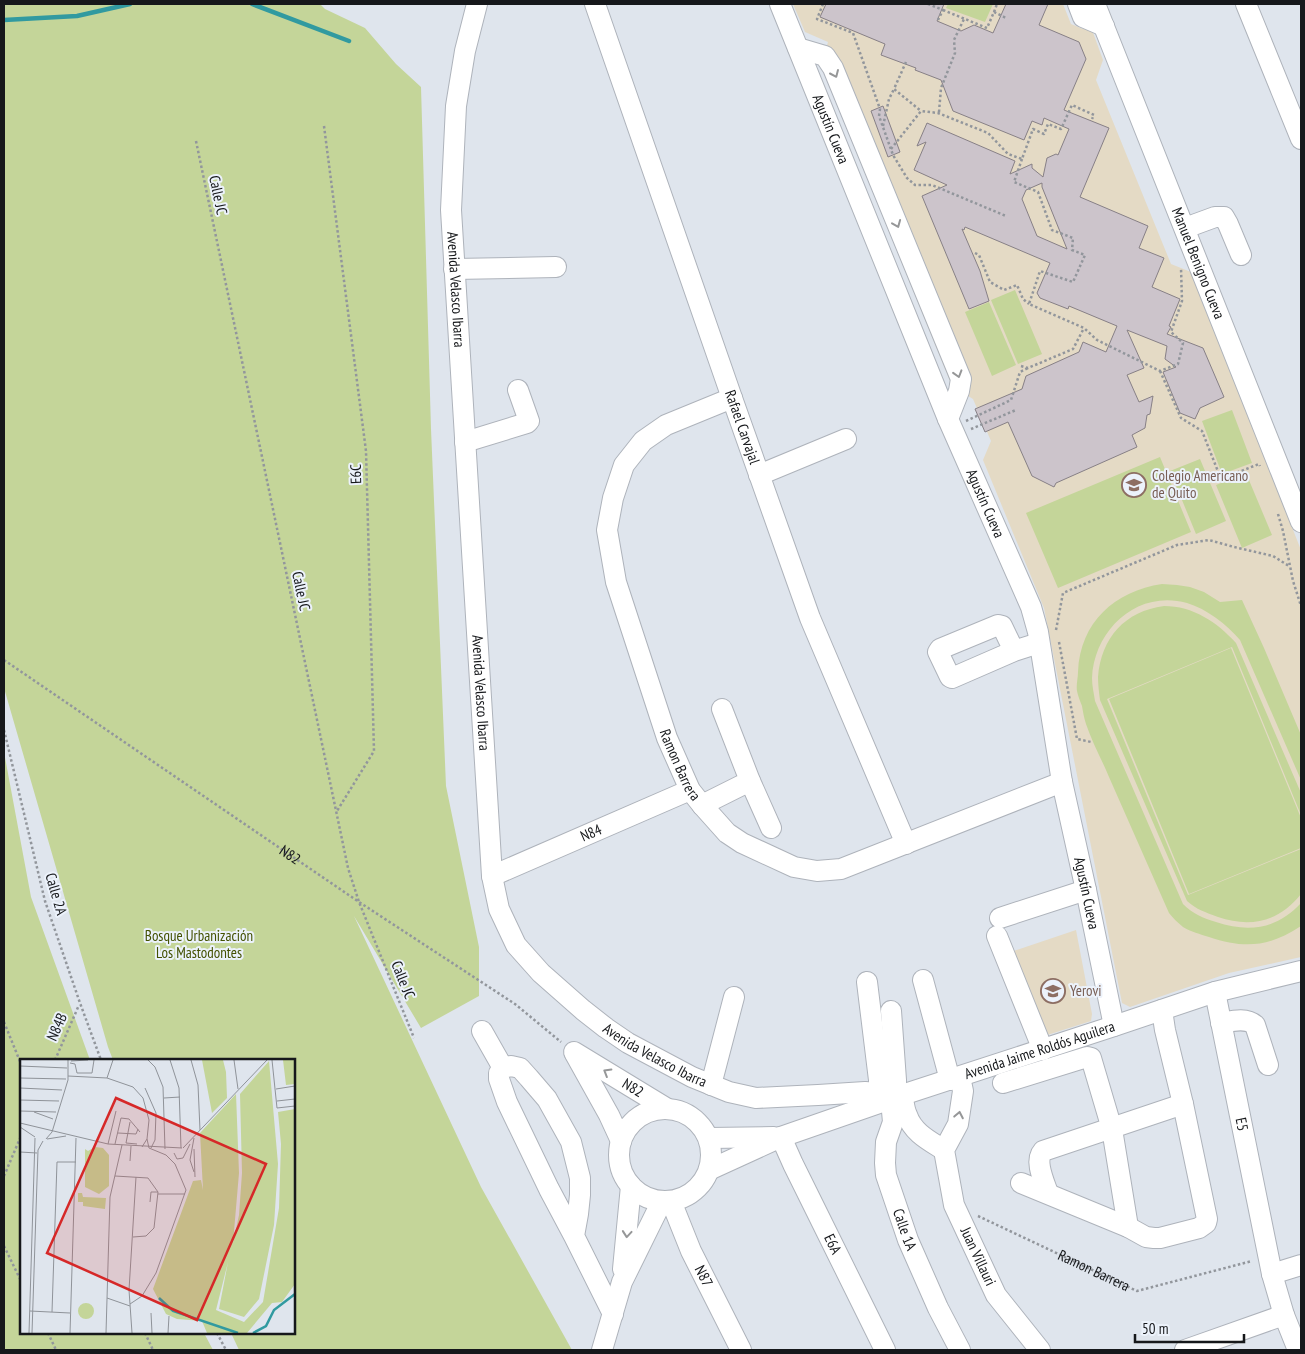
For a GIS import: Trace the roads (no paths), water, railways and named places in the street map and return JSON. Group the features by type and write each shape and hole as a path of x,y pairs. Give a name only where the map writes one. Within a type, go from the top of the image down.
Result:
{"street":[{"name":"Avenida Velasco Ibarra","path":"477,4 465,52 456,106 451,210 492,876 499,909 516,945 541,973 583,1010 628,1043 692,1078 729,1092 756,1098 865,1092 892,1095"},
{"name":"Rafael Carvajal","path":"596,4 810,618 906,844"},
{"name":"Agustín Cueva","path":"780,4 952,427 1031,607 1039,643 1062,782 1114,1026"},
{"path":"1078,4 1083,18 1104,26"},
{"name":"Manuel Benigno Cueva","path":"1095,4 1301,522"},
{"path":"1246,4 1301,139"},
{"path":"798,48 825,56 833,68 961,379 952,427"},
{"path":"1185,228 1215,217 1224,217 1240,255"},
{"path":"454,269 556,267"},
{"path":"465,442 527,423 529,421 518,390"},
{"name":"Ramon Barrera","path":"732,398 666,425 643,441 624,465 614,498 608,530 616,582 666,738 696,798 727,833 742,843 794,867 818,871 841,869 1062,782"},
{"path":"759,475 846,439"},
{"path":"1014,651 1039,643"},
{"path":"722,709 750,781 771,828"},
{"name":"N84","path":"492,876 696,798 750,781"},
{"path":"1043,1050 999,927 1086,890"},
{"name":"Avenida Jaime Roldós Aguilera","path":"709,1170 781,1137 892,1095 955,1079 1215,992 1301,971"},
{"path":"867,982 879,1080 892,1095 914,1128 924,1138 944,1150 958,1124 962,1092 955,1079 923,980"},
{"name":"E5","path":"1215,992 1270,1265 1284,1316 1298,1350"},
{"path":"711,1085 734,997"},
{"path":"1021,1183 1128,1227 1146,1237 1154,1238 1199,1228 1206,1223 1207,1219 1162,1010"},
{"path":"891,1011 896,1080 892,1095"},
{"path":"1221,1023 1247,1020 1252,1022 1255,1025 1268,1065"},
{"path":"482,1031 503,1068"},
{"name":"N82","path":"621,1141 574,1052 666,1108"},
{"path":"1003,1083 1087,1057 1091,1058 1112,1129 1128,1227"},
{"path":"574,1236 578,1214 580,1178 571,1142 547,1099 520,1068 511,1066 503,1068 499,1073 499,1079 507,1102 549,1189 613,1314"},
{"name":"Calle 1A","path":"892,1095 892,1122 886,1142 886,1175 908,1240 938,1308 960,1350"},
{"path":"1048,1193 1038,1160 1043,1151 1183,1104"},
{"path":"666,1108 687,1114 704,1128 709,1138 712,1154 709,1170 703,1181 694,1191 683,1198 666,1201 650,1199 640,1194 624,1176 620,1165 619,1152 621,1141 626,1130 634,1121 649,1112 666,1108"},
{"name":"Avenida Jaime Roldós Aguilera","path":"709,1138 781,1137"},
{"name":"E6A","path":"781,1137 884,1350"},
{"name":"Juan Villauri","path":"944,1150 954,1205 996,1295 1040,1350"},
{"path":"602,1350 622,1282 631,1186"},
{"path":"622,1282 666,1201"},
{"name":"N87","path":"666,1201 740,1350"},
{"path":"1270,1265 1301,1266"},
{"path":"1185,1350 1284,1316"}],"waterway":[{"path":"4,20 77,16 130,4"},
{"path":"252,4 349,41"}],"place":[{"name":"Colegio Americano de Quito","path":"1134,485"},
{"name":"Yerovi","path":"1053,991"}],"park label":[{"name":"Bosque Urbanización Los Mastodontes","path":"199,944"}]}
